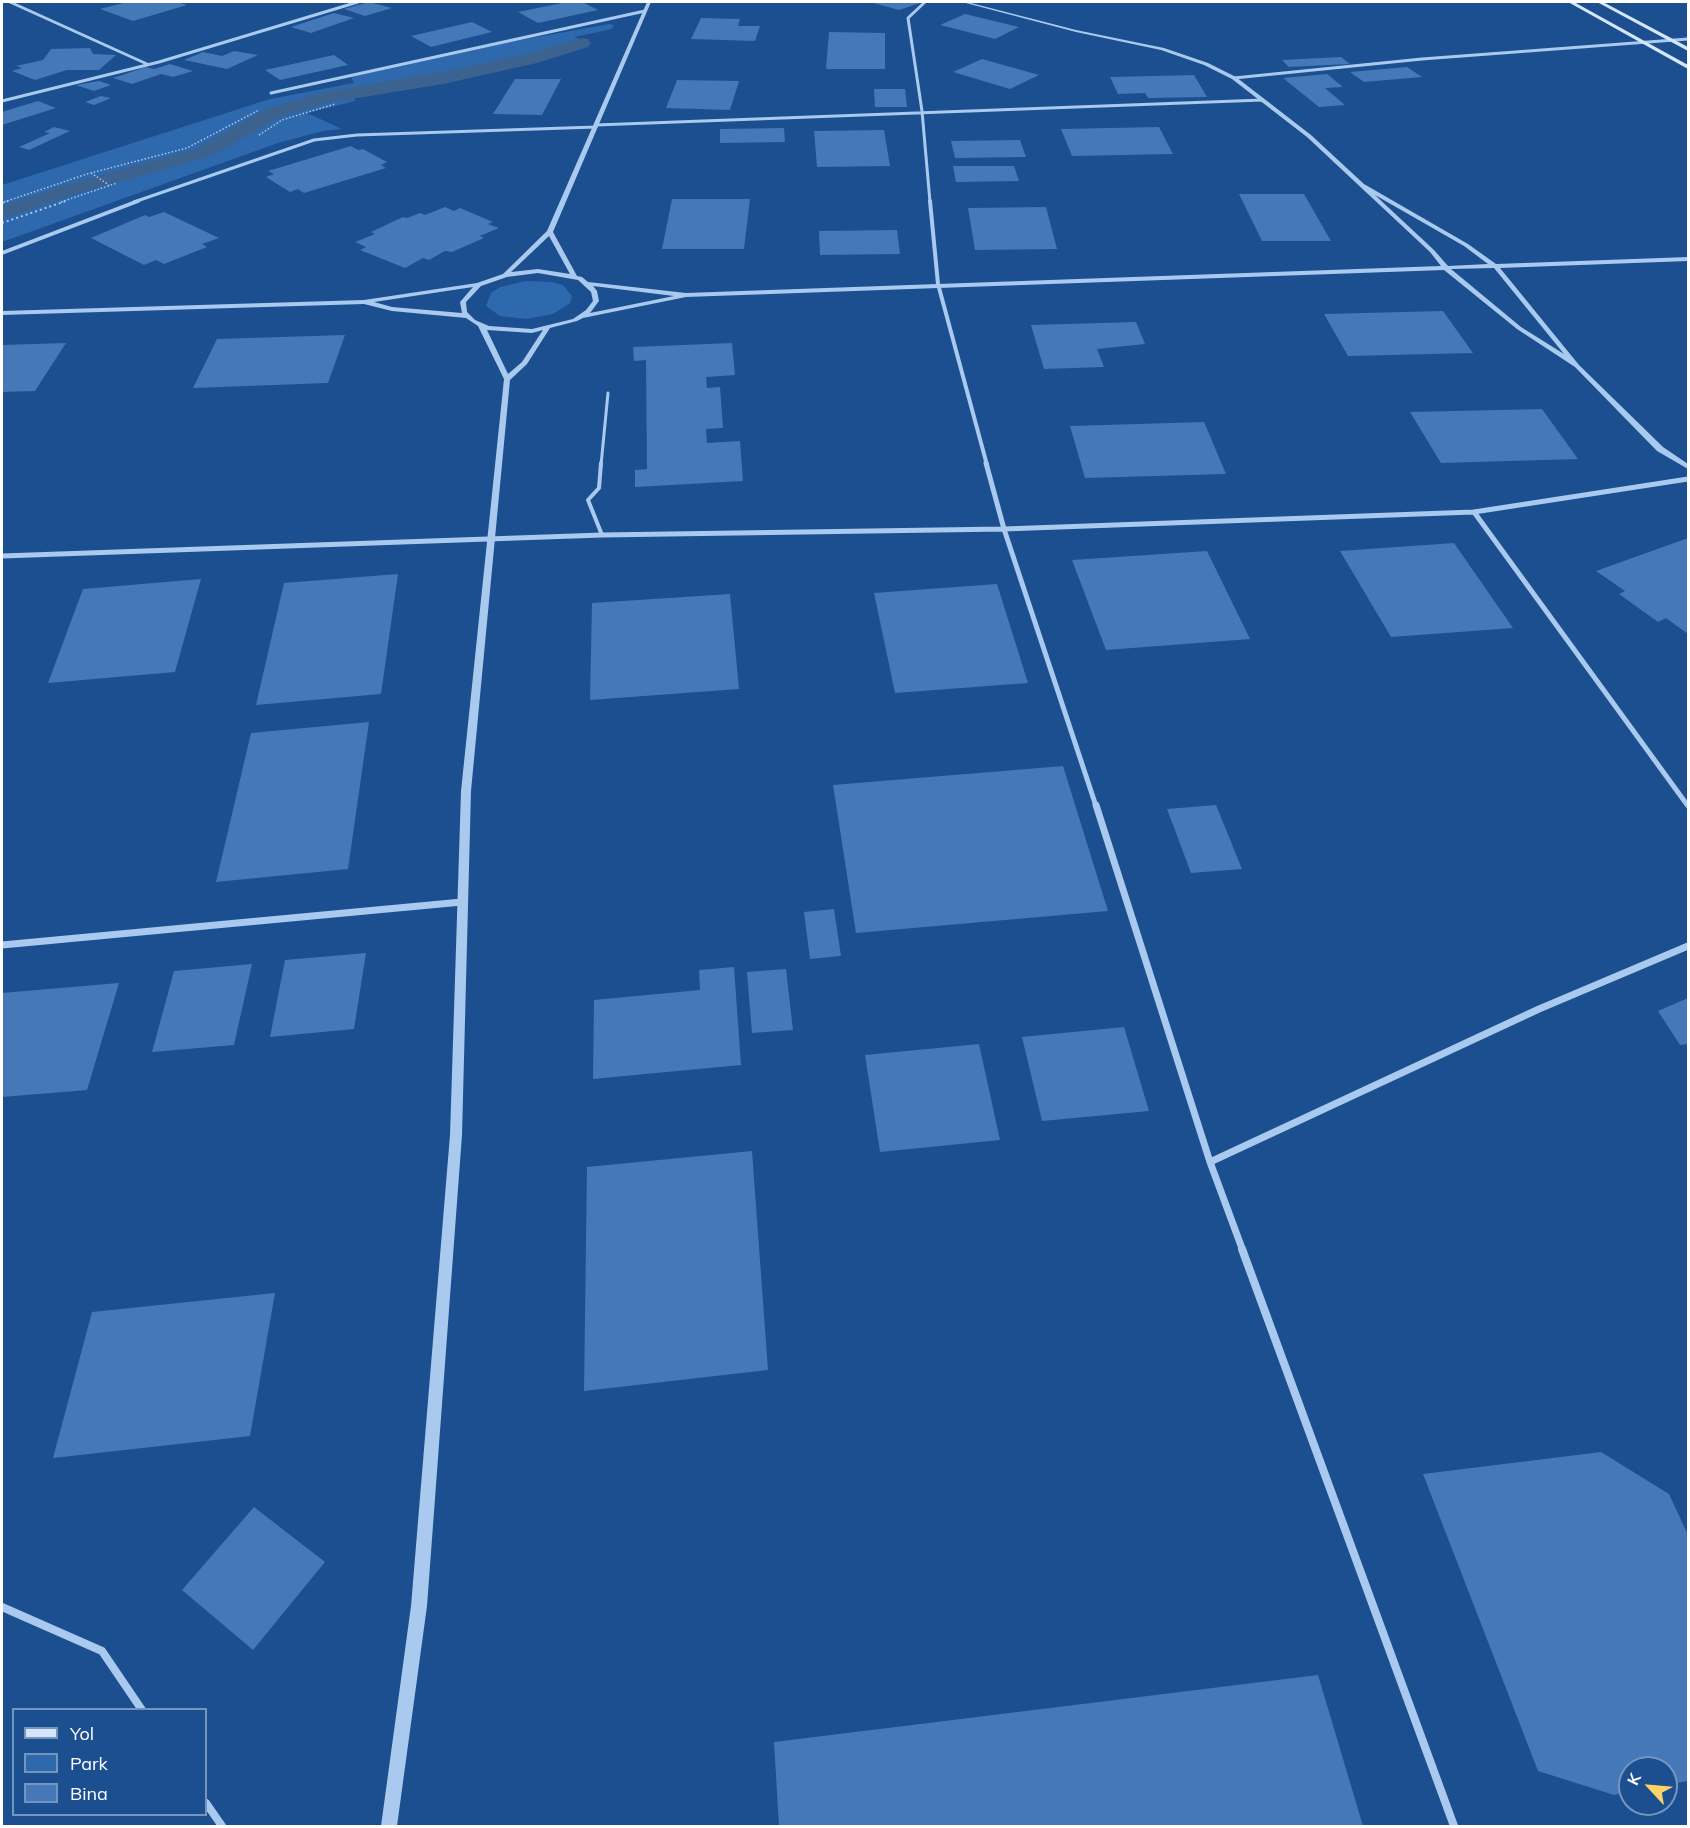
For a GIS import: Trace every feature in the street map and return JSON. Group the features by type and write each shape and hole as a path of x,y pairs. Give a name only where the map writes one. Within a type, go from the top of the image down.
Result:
{"main road":[{"path":"1571,2 1689,67"},
{"path":"1600,2 1689,50"}],"street":[{"path":"10,2 148,64"},
{"path":"2,101 148,64 358,2"},
{"path":"506,275 550,232 649,2"},
{"path":"925,2 908,18 922,111 938,284 1004,529 1060,693 1210,1162 1454,1827"},
{"path":"964,2 1076,31 1162,49 1206,64 1234,78 1309,136 1364,186 1447,269 1519,328 1577,366"},
{"path":"271,93 645,11"},
{"path":"1234,78 1643,41 1689,39"},
{"path":"2,254 138,201 314,140 357,135 922,111 1263,100"},
{"path":"1364,186 1466,245 1496,267 1577,366 1660,449 1689,467"},
{"path":"550,232 574,276"},
{"path":"479,285 463,302 464,312 481,325 509,332 547,329 581,316 686,295 938,284 1447,269 1689,259"},
{"path":"2,313 364,302 479,285 506,275 538,271 574,276 589,284 686,295"},
{"path":"581,316 596,301 594,291 589,284"},
{"path":"364,302 392,309 468,316"},
{"path":"389,1827 422,1571 456,1135 465,791 507,379 481,325"},
{"path":"507,379 525,363 547,329"},
{"path":"2,556 602,535 1004,529 1474,512 1689,479"},
{"path":"1474,512 1689,806"},
{"path":"2,945 462,902"},
{"path":"1210,1162 1539,1009 1689,946"},
{"path":"2,1606 102,1651 141,1708"},
{"path":"207,1804 222,1827"}],"lane":[{"path":"602,535 588,500 599,488 608,393"}],"path":[{"path":"296,111 300,113"},
{"path":"91,173 109,184"}],"green space":[{"path":"614,25 612,29 574,37 589,42 537,59 354,96 355,101 307,113 342,129 323,131 278,143 2,242 2,185 270,99 354,83 351,77 510,42"},
{"path":"526,281 552,282 563,285 572,296 570,303 553,314 526,319 500,316 486,306 491,293 500,287"}],"building":[{"path":"127,2 177,2 187,5 133,21 100,9"},
{"path":"369,2 392,8 365,16 344,9"},
{"path":"567,2 582,2 598,10 538,23 518,12"},
{"path":"870,2 915,2 920,3 899,10"},
{"path":"334,13 354,18 311,33 291,27"},
{"path":"965,14 1019,27 995,39 940,25"},
{"path":"701,18 740,19 738,26 760,26 755,41 691,39"},
{"path":"472,22 492,32 431,47 411,36"},
{"path":"829,32 885,33 885,69 826,69"},
{"path":"90,48 93,54 116,55 99,70 67,70 35,80 12,71 22,68 16,66 43,60 51,49"},
{"path":"234,51 258,55 227,69 184,60 203,52 222,56"},
{"path":"334,55 348,65 280,80 265,70"},
{"path":"1341,57 1350,64 1289,67 1282,60"},
{"path":"982,59 1039,75 1010,89 953,72"},
{"path":"170,64 193,71 173,77 161,74 132,84 113,78 146,67 154,69"},
{"path":"1407,67 1422,77 1364,82 1350,72"},
{"path":"1327,74 1343,87 1325,88 1345,105 1319,107 1283,78"},
{"path":"1194,75 1207,97 1148,98 1145,93 1118,94 1110,77"},
{"path":"515,79 561,79 542,115 493,114"},
{"path":"677,80 739,81 730,110 666,108"},
{"path":"99,81 111,85 94,91 76,85"},
{"path":"874,89 905,89 907,107 875,107"},
{"path":"101,96 111,98 94,105 85,102"},
{"path":"38,101 56,108 2,125 2,112"},
{"path":"54,127 70,131 29,150 19,147 50,133 44,132"},
{"path":"1159,127 1173,154 1072,156 1061,129"},
{"path":"784,128 785,142 720,143 720,129"},
{"path":"884,130 890,166 817,167 814,131"},
{"path":"1020,140 1026,157 955,158 951,141"},
{"path":"351,146 358,150 363,149 387,162 381,165 386,168 304,193 298,189 290,192 266,177 274,174 268,171"},
{"path":"953,166 1014,166 1019,181 956,182"},
{"path":"1239,194 1304,194 1331,241 1262,241"},
{"path":"672,199 750,199 744,249 662,249"},
{"path":"445,207 454,211 460,208 493,222 488,224 499,228 480,236 484,238 452,252 445,251 429,260 423,258 405,268 360,250 366,247 355,242 375,234 371,232 403,217 407,218 420,213 425,215"},
{"path":"1046,207 1057,249 975,250 968,208"},
{"path":"164,212 219,238 202,244 207,247 164,264 156,260 144,265 91,238 145,215 149,217"},
{"path":"897,230 900,254 820,255 819,231"},
{"path":"1443,311 1473,353 1348,356 1324,314"},
{"path":"1136,322 1145,344 1097,349 1104,367 1044,369 1031,325"},
{"path":"345,335 328,383 193,388 217,339"},
{"path":"66,343 35,391 2,392 2,345"},
{"path":"732,343 735,375 706,377 707,388 720,387 723,428 706,429 707,443 740,441 743,481 635,487 635,470 647,469 646,360 634,361 633,347"},
{"path":"1542,409 1578,459 1441,463 1410,412"},
{"path":"1204,422 1226,474 1085,478 1070,426"},
{"path":"1688,538 1688,634 1666,618 1658,622 1619,594 1625,591 1596,571"},
{"path":"1454,543 1513,628 1391,637 1340,551"},
{"path":"1207,551 1250,639 1106,650 1072,560"},
{"path":"398,574 381,694 256,705 284,583"},
{"path":"201,579 175,672 48,683 83,589"},
{"path":"997,584 1028,683 895,693 874,593"},
{"path":"730,594 739,689 590,700 592,603"},
{"path":"369,722 348,869 216,882 251,733"},
{"path":"1063,766 1108,911 856,933 833,785"},
{"path":"1216,805 1242,869 1191,873 1167,809"},
{"path":"834,909 841,956 810,959 804,912"},
{"path":"366,953 354,1029 270,1037 285,960"},
{"path":"252,964 234,1045 152,1052 174,971"},
{"path":"734,967 741,1065 593,1079 594,1000 700,990 699,970"},
{"path":"786,969 793,1030 752,1033 747,972"},
{"path":"119,983 87,1090 2,1097 2,993"},
{"path":"1688,998 1688,1044 1680,1045 1658,1011"},
{"path":"1124,1027 1149,1111 1042,1121 1022,1037"},
{"path":"979,1044 1000,1140 880,1152 865,1055"},
{"path":"752,1151 768,1370 584,1391 587,1167"},
{"path":"275,1293 250,1436 53,1458 92,1312"},
{"path":"1601,1452 1669,1494 1688,1535 1688,1781 1678,1783 1678,1756 1618,1756 1618,1794 1614,1795 1538,1771 1423,1474"},
{"path":"254,1507 325,1562 253,1650 182,1590"},
{"path":"1318,1675 1363,1826 779,1826 774,1742"}],"waterway":[{"path":"2,213 72,189 202,153 273,113 324,98 443,78 531,59 582,43"}]}
